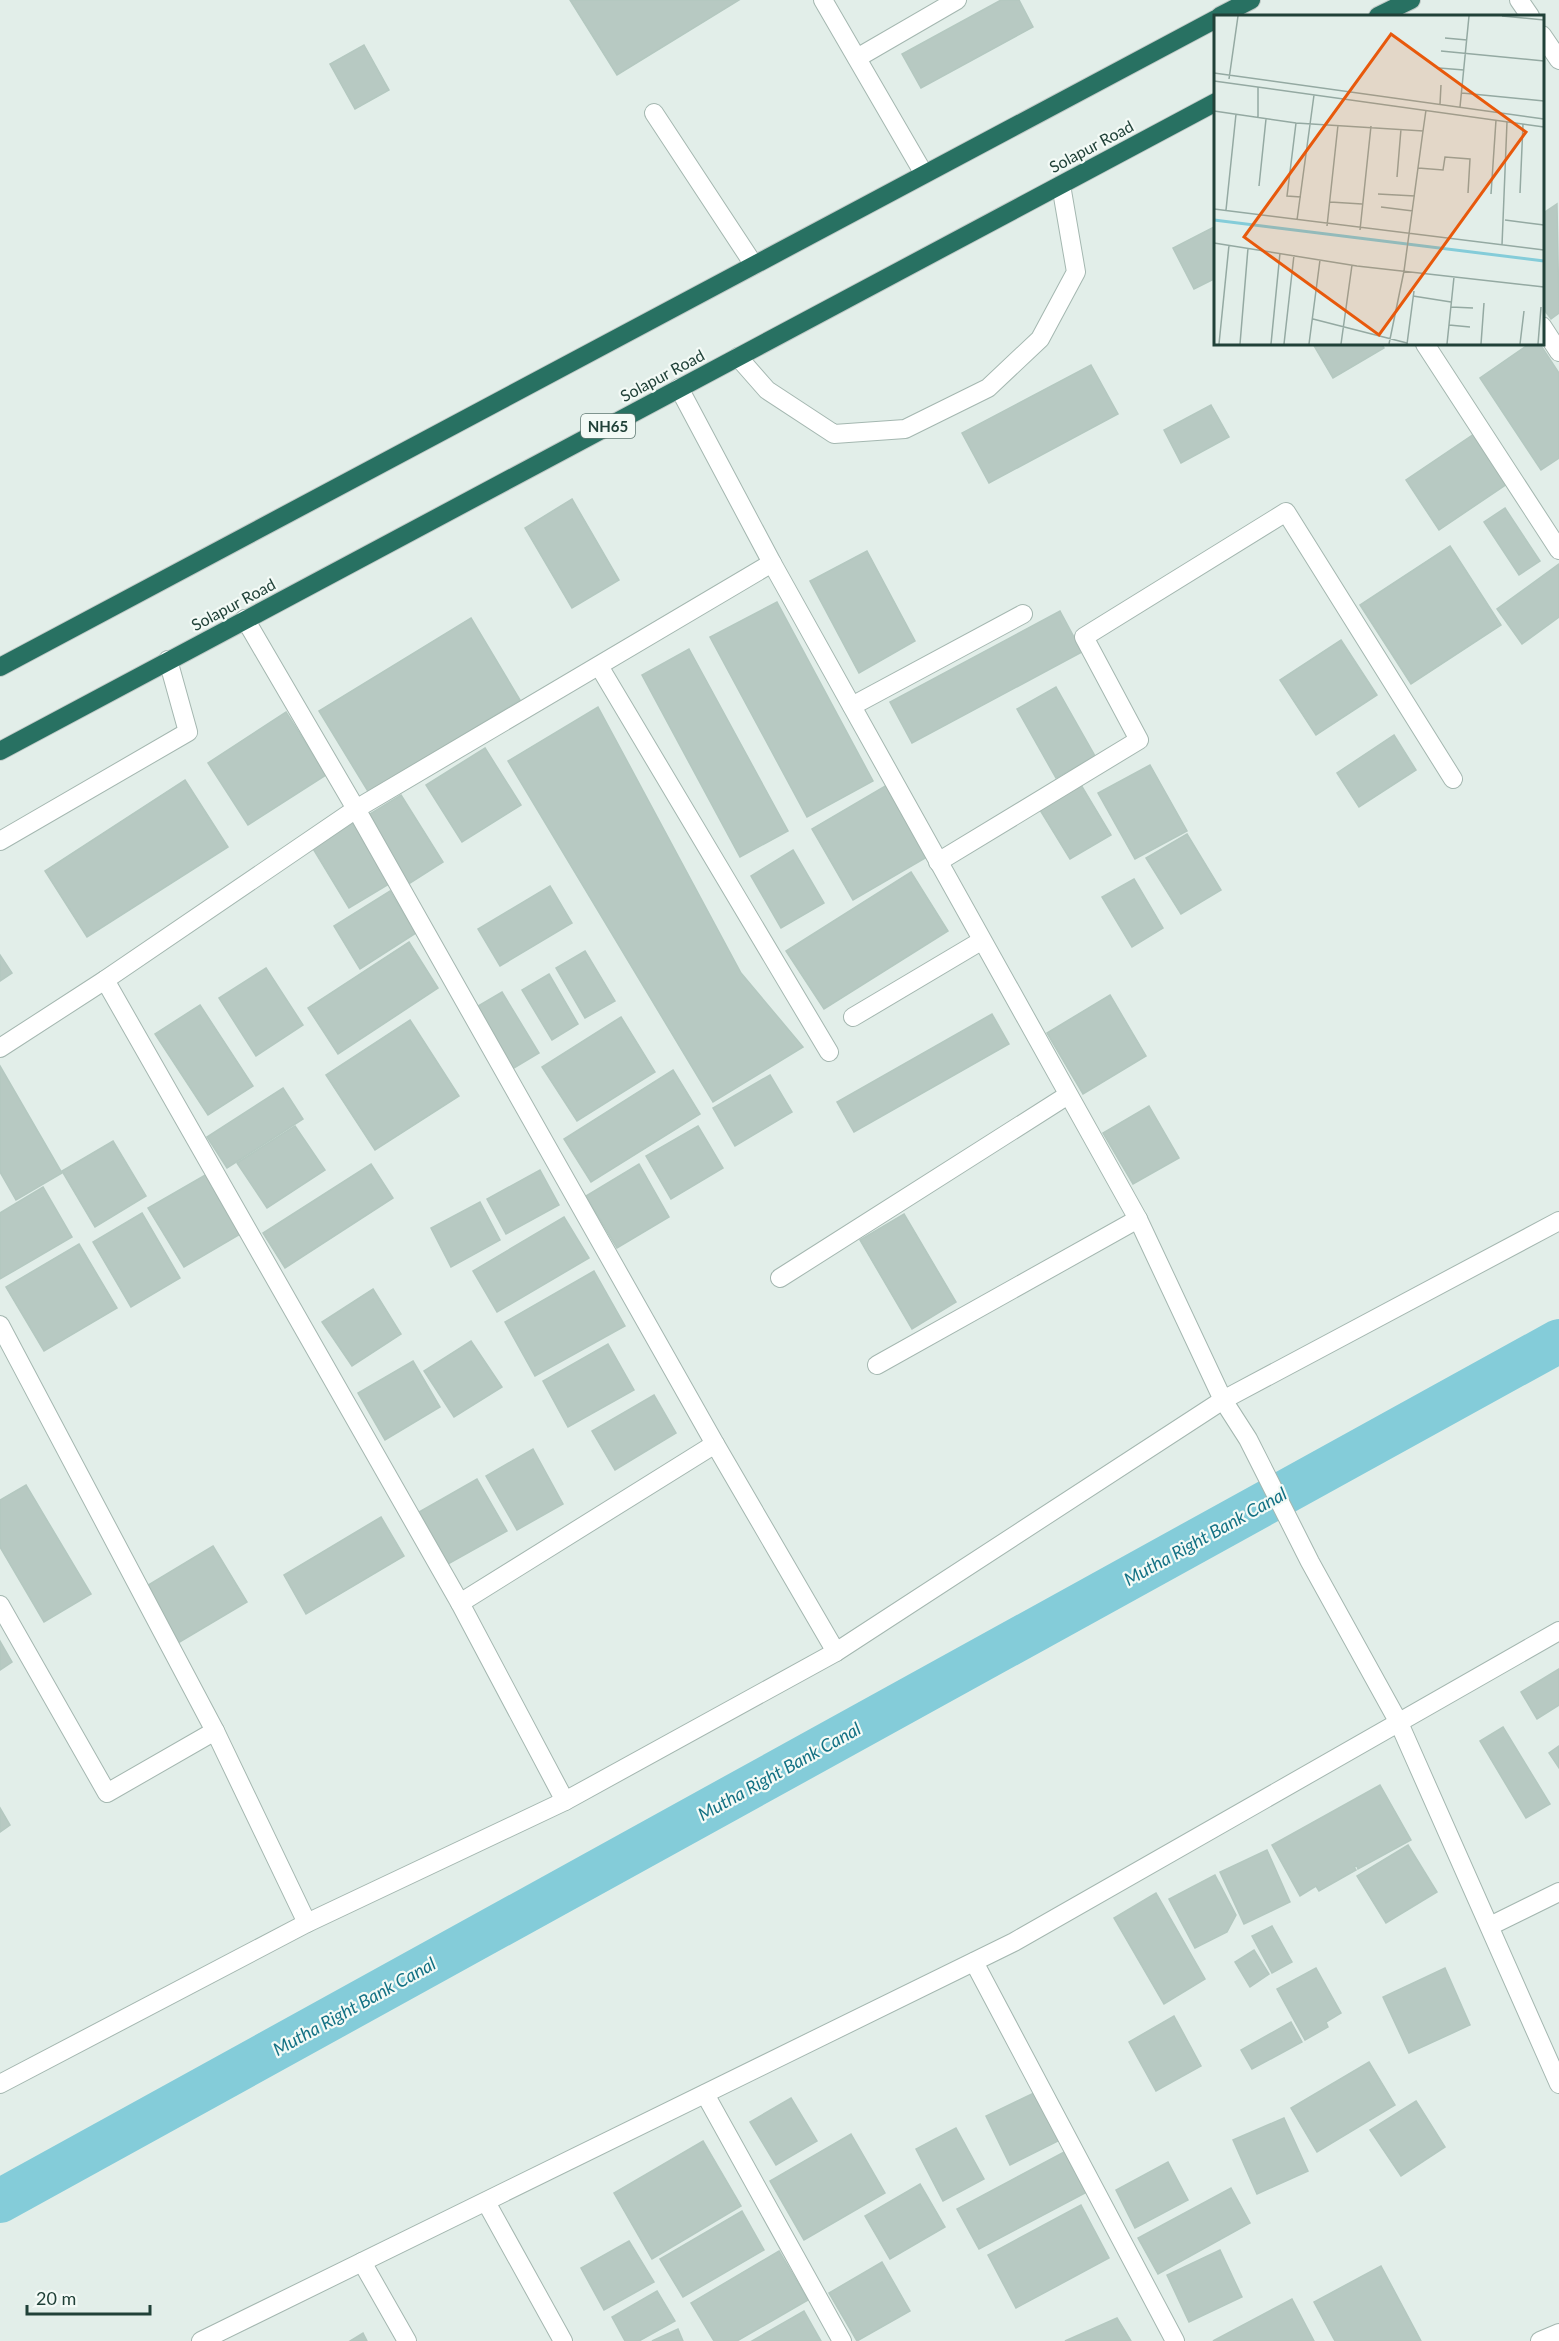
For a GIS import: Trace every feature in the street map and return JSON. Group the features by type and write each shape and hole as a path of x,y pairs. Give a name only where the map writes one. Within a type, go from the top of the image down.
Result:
{"highway":[{"path":"1222,15 1251,0"},
{"path":"1380,15 1411,0"},
{"path":"0,667 1214,20"},
{"name":"Solapur Road","path":"0,751 1214,103"}],"street":[{"path":"823,0 924,174"},
{"path":"857,58 957,0"},
{"path":"1520,0 1529,15"},
{"path":"1544,38 1559,60"},
{"path":"654,113 754,265"},
{"path":"738,357 767,390 834,434 905,429 988,388 1040,339 1076,272 1061,184"},
{"path":"1544,329 1559,352"},
{"path":"1426,345 1559,550"},
{"path":"679,388 772,563 1138,1219 1222,1400 1248,1439 1310,1562 1399,1723 1559,2084"},
{"path":"938,862 1138,740 1084,637 1286,512 1453,779"},
{"path":"0,1048 105,980 356,809 772,563"},
{"path":"852,706 1023,614"},
{"path":"245,620 356,809 715,1444 836,1652"},
{"path":"0,841 188,732 168,660"},
{"path":"599,666 829,1052"},
{"path":"853,1017 981,941"},
{"path":"105,980 460,1603 565,1801"},
{"path":"780,1278 1068,1095"},
{"path":"878,1365 1138,1219"},
{"path":"0,2084 307,1923 565,1801 836,1652 1222,1400 1559,1221"},
{"path":"0,1325 215,1731 307,1923"},
{"path":"460,1603 715,1444"},
{"path":"0,1605 107,1793 215,1731"},
{"path":"201,2341 1024,1936 1559,1631"},
{"path":"1490,1926 1559,1892"},
{"path":"974,1962 1175,2341"},
{"path":"705,2094 842,2341"},
{"path":"486,2202 563,2341"},
{"path":"362,2262 407,2341"},
{"path":"1540,2341 1559,2333"}],"building":[{"path":"570,0 739,0 617,75"},
{"path":"1001,0 1019,0 1033,27 921,88 902,54"},
{"path":"364,45 389,90 355,109 330,64"},
{"path":"1557,204 1559,313 1551,319 1544,310 1544,213"},
{"path":"1214,227 1214,279 1194,289 1173,248"},
{"path":"1314,345 1382,345 1384,348 1333,378"},
{"path":"1528,345 1541,345 1559,373 1559,458 1541,470 1480,378"},
{"path":"1091,365 1118,414 989,483 962,433"},
{"path":"1211,405 1229,437 1181,463 1164,430"},
{"path":"1474,434 1507,484 1439,530 1406,480"},
{"path":"572,499 619,580 572,608 525,528"},
{"path":"1505,508 1540,561 1519,575 1484,522"},
{"path":"1450,546 1501,625 1411,684 1360,605"},
{"path":"867,551 915,641 859,673 810,581"},
{"path":"1559,564 1559,617 1522,644 1497,609"},
{"path":"777,602 873,781 807,817 710,637"},
{"path":"1060,611 1082,652 912,743 890,702"},
{"path":"471,618 520,700 369,793 319,711"},
{"path":"1341,640 1377,695 1316,735 1280,680"},
{"path":"689,649 788,831 740,857 642,675"},
{"path":"1056,687 1095,756 1056,778 1017,709"},
{"path":"598,707 741,973 803,1047 713,1102 508,761"},
{"path":"286,712 326,775 248,825 208,763"},
{"path":"1394,735 1416,770 1359,807 1337,773"},
{"path":"485,748 521,805 462,842 426,785"},
{"path":"1150,765 1187,831 1135,859 1098,793"},
{"path":"185,780 228,847 87,937 45,871"},
{"path":"887,785 927,857 853,900 812,829"},
{"path":"1081,785 1111,835 1070,859 1040,810"},
{"path":"401,795 443,862 407,885 365,817"},
{"path":"353,823 389,884 349,908 312,847"},
{"path":"1187,834 1221,890 1181,914 1146,858"},
{"path":"793,850 824,903 781,928 751,876"},
{"path":"911,872 948,931 824,1009 786,951"},
{"path":"1134,879 1163,928 1132,947 1102,897"},
{"path":"550,886 572,923 500,966 478,929"},
{"path":"390,891 416,933 360,969 334,926"},
{"path":"409,942 438,988 338,1054 308,1008"},
{"path":"585,951 615,1001 585,1018 556,968"},
{"path":"0,955 12,973 0,981"},
{"path":"266,968 303,1025 256,1056 219,998"},
{"path":"549,974 578,1024 552,1040 522,990"},
{"path":"502,992 539,1053 509,1071 473,1009"},
{"path":"1110,995 1146,1056 1083,1094 1047,1033"},
{"path":"200,1005 253,1086 208,1115 155,1034"},
{"path":"992,1014 1009,1044 854,1132 837,1102"},
{"path":"621,1017 655,1072 577,1121 542,1067"},
{"path":"410,1020 459,1096 375,1150 326,1075"},
{"path":"0,1066 62,1173 16,1200 0,1172"},
{"path":"673,1070 700,1114 591,1182 564,1139"},
{"path":"770,1075 792,1112 735,1146 713,1108"},
{"path":"283,1088 303,1119 227,1168 207,1137"},
{"path":"1149,1106 1179,1158 1133,1184 1103,1133"},
{"path":"295,1126 325,1170 267,1208 237,1163"},
{"path":"698,1126 723,1168 671,1199 646,1156"},
{"path":"113,1141 146,1196 95,1227 62,1171"},
{"path":"371,1164 393,1198 285,1268 263,1233"},
{"path":"639,1164 669,1217 617,1248 586,1196"},
{"path":"540,1170 559,1205 506,1234 487,1199"},
{"path":"207,1174 242,1233 184,1267 148,1208"},
{"path":"43,1187 72,1237 0,1279 0,1213"},
{"path":"480,1202 500,1240 451,1267 431,1228"},
{"path":"142,1213 180,1278 131,1307 93,1242"},
{"path":"904,1214 956,1302 912,1329 860,1240"},
{"path":"564,1217 589,1258 497,1312 473,1271"},
{"path":"79,1244 117,1308 44,1351 6,1287"},
{"path":"594,1271 625,1326 535,1376 505,1322"},
{"path":"373,1289 401,1334 352,1366 322,1322"},
{"path":"471,1341 502,1387 454,1417 424,1371"},
{"path":"608,1344 634,1390 568,1427 543,1381"},
{"path":"413,1361 440,1407 385,1440 358,1393"},
{"path":"654,1395 676,1433 615,1470 592,1431"},
{"path":"533,1449 563,1504 517,1530 486,1476"},
{"path":"477,1479 507,1531 448,1564 419,1512"},
{"path":"26,1485 91,1594 44,1622 0,1547 0,1500"},
{"path":"381,1517 404,1556 306,1614 284,1575"},
{"path":"213,1546 247,1602 178,1643 145,1587"},
{"path":"0,1641 12,1662 0,1670"},
{"path":"1559,1669 1559,1705 1537,1719 1521,1692"},
{"path":"1503,1727 1550,1804 1526,1818 1480,1741"},
{"path":"1559,1746 1559,1768 1549,1753"},
{"path":"1380,1785 1411,1840 1358,1869 1357,1866 1354,1867 1356,1870 1319,1891 1316,1886 1300,1896 1272,1845"},
{"path":"0,1808 10,1825 0,1832"},
{"path":"1408,1845 1437,1892 1386,1923 1357,1876"},
{"path":"1267,1850 1290,1902 1244,1924 1220,1872"},
{"path":"1215,1875 1236,1915 1227,1932 1195,1948 1169,1899"},
{"path":"1156,1893 1205,1979 1164,2004 1114,1918"},
{"path":"1272,1926 1292,1962 1272,1973 1252,1936"},
{"path":"1254,1950 1269,1974 1250,1987 1235,1962"},
{"path":"1316,1968 1341,2013 1326,2022 1328,2027 1305,2040 1277,1989"},
{"path":"1445,1968 1470,2025 1409,2053 1383,1997"},
{"path":"1174,2016 1201,2066 1156,2091 1129,2042"},
{"path":"1291,2022 1302,2042 1252,2069 1241,2050"},
{"path":"1369,2062 1395,2105 1317,2152 1291,2108"},
{"path":"1036,2092 1060,2140 1010,2165 986,2116"},
{"path":"791,2098 817,2141 776,2165 750,2122"},
{"path":"1416,2101 1445,2147 1401,2176 1370,2130"},
{"path":"1284,2118 1308,2171 1257,2194 1233,2140"},
{"path":"956,2128 984,2179 943,2201 916,2149"},
{"path":"851,2134 885,2193 804,2240 770,2181"},
{"path":"703,2141 741,2206 652,2259 614,2193"},
{"path":"1066,2151 1087,2192 979,2249 957,2209"},
{"path":"1168,2162 1188,2200 1135,2228 1116,2190"},
{"path":"920,2184 945,2227 890,2259 865,2216"},
{"path":"1231,2188 1250,2223 1158,2274 1138,2238"},
{"path":"1081,2205 1109,2258 1016,2308 988,2255"},
{"path":"742,2211 764,2250 683,2297 660,2259"},
{"path":"629,2241 654,2282 604,2310 581,2268"},
{"path":"1220,2250 1242,2297 1189,2322 1167,2275"},
{"path":"779,2251 808,2300 737,2341 714,2341 691,2303"},
{"path":"882,2262 910,2311 857,2341 829,2293"},
{"path":"1381,2266 1421,2341 1335,2341 1314,2302"},
{"path":"657,2291 675,2321 639,2341 625,2341 612,2317"},
{"path":"1292,2299 1314,2341 1213,2341"},
{"path":"804,2311 821,2341 752,2341"},
{"path":"1117,2318 1131,2341 1065,2341"},
{"path":"678,2329 683,2341 652,2341"},
{"path":"363,2333 367,2341 350,2341"}],"waterway":[{"name":"Mutha Right Bank Canal","path":"0,2201 1559,1341"}]}
